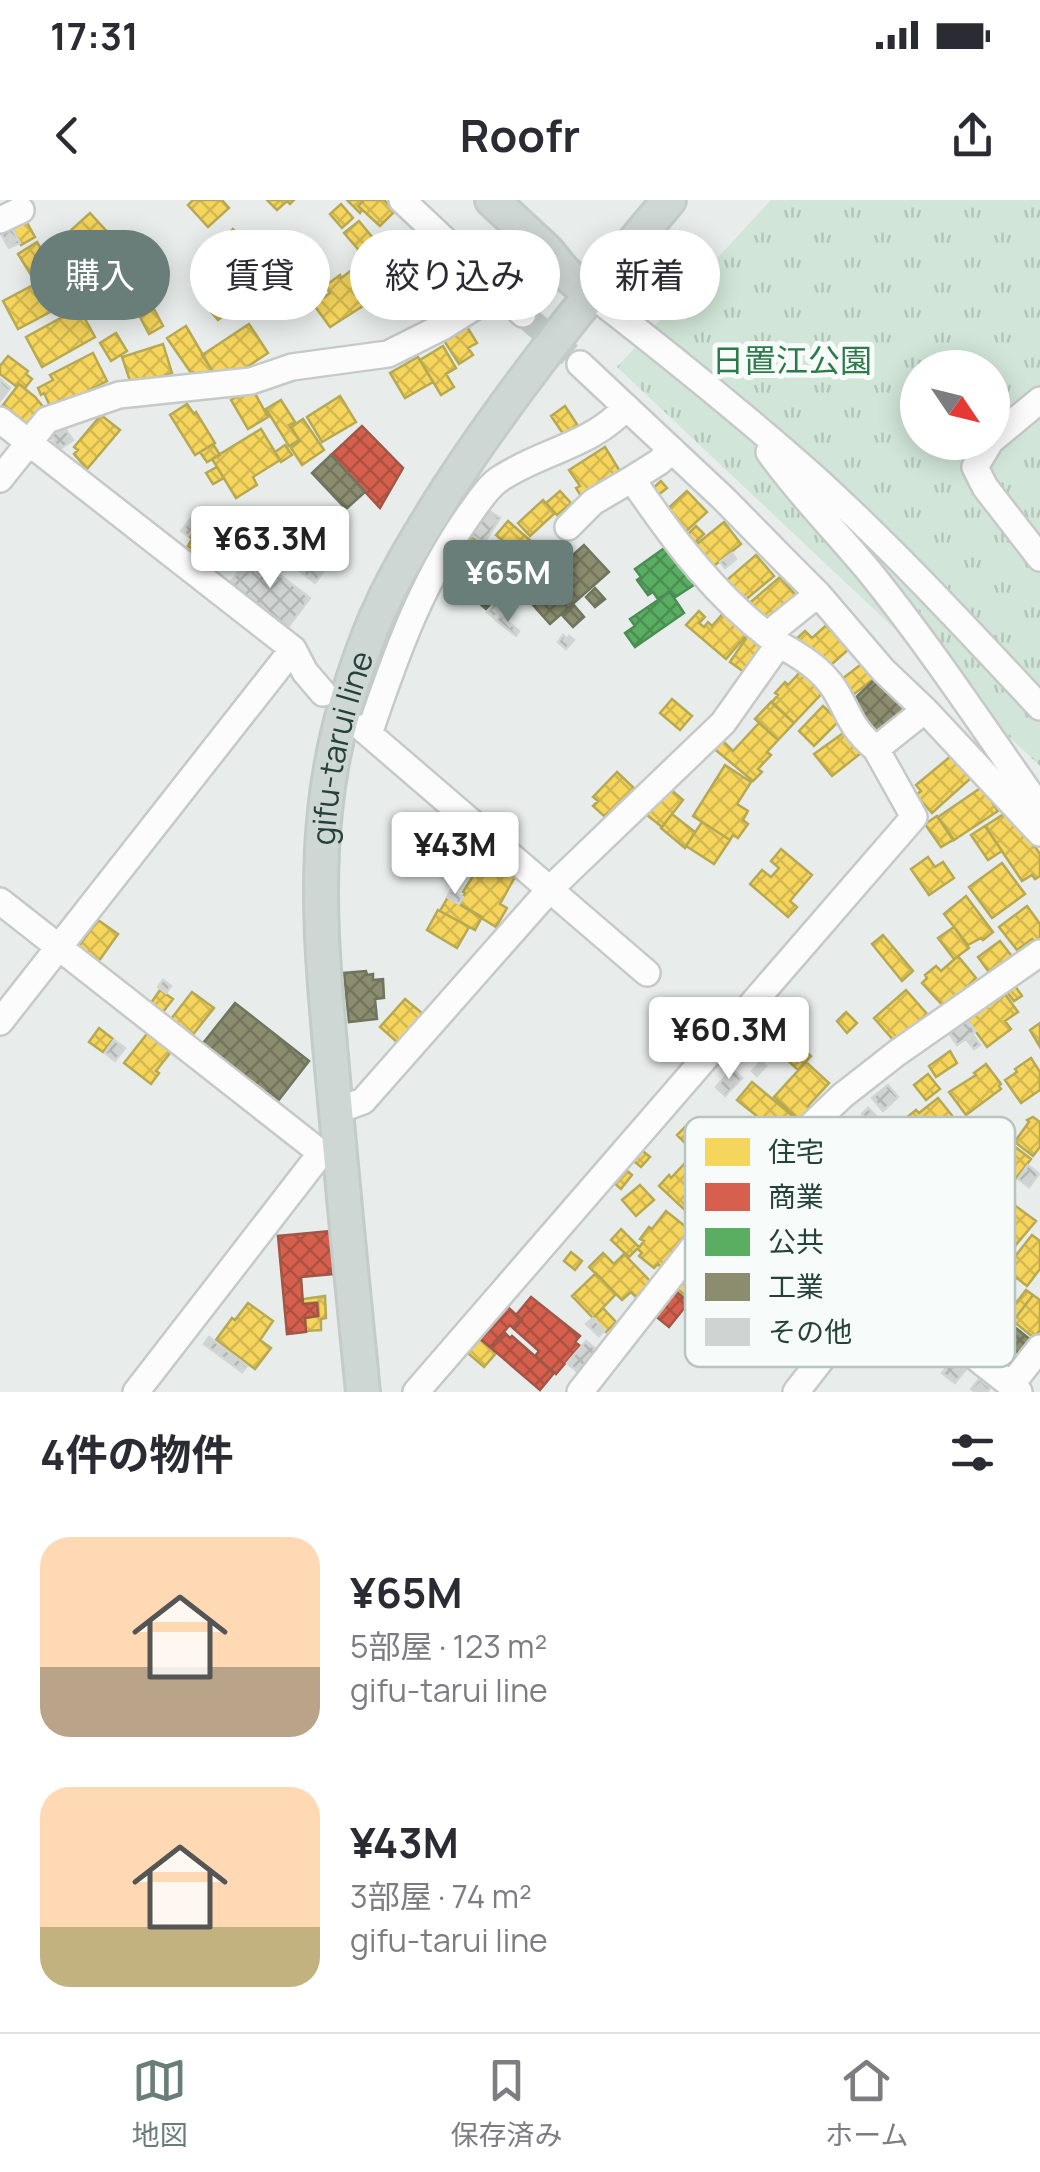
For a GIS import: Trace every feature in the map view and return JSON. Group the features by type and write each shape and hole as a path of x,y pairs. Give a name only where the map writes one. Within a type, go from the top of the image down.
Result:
{"main road":[{"path":"492,200 564,272 580,279"},
{"name":"gifu-tarui line","path":"644,230 669,200"},
{"name":"gifu-tarui line","path":"363,1392 330,1154 336,1111 322,950 322,844 338,731 370,632 412,547 502,407 580,308"}],"street":[{"path":"402,200 434,230"},
{"path":"0,479 47,420 119,395 251,381 292,367 388,354 454,320"},
{"path":"635,320 830,494 1040,707"},
{"path":"580,364 818,594 883,670 1040,833"},
{"path":"1010,426 1040,400"},
{"path":"626,407 598,432 508,474 488,490 432,572 366,731 647,973"},
{"path":"743,415 786,476 922,640 1040,808"},
{"path":"0,420 293,649 304,672 323,693"},
{"path":"568,527 593,502 660,462 672,450"},
{"path":"980,460 975,467 985,487 1040,558"},
{"path":"416,1392 914,817 876,749 860,735 834,689 806,659 773,640 710,582 632,479"},
{"path":"336,1111 363,1101 550,888 723,722 773,640 818,594"},
{"path":"0,1022 293,649"},
{"path":"876,749 925,710"},
{"path":"0,901 330,1154 136,1392"},
{"path":"820,1117 897,1053 1040,952"},
{"path":"580,1392 685,1258"},
{"path":"988,1367 1015,1388 1040,1348"},
{"path":"796,1392 815,1367"}],"green space":[{"name":"日置江公園","path":"771,200 1040,200 1040,766 617,367 660,320 720,320 720,255"}],"building: 住宅":[{"path":"193,200 222,200 229,208 208,227 188,205"},
{"path":"267,200 294,200 277,210"},
{"path":"347,200 364,200 358,206 360,213"},
{"path":"364,200 384,200 395,211 380,226 358,206"},
{"path":"341,204 353,218 342,228 330,214"},
{"path":"90,213 106,230 71,230"},
{"path":"25,219 31,230 30,240 21,245 11,226"},
{"path":"359,221 366,230 350,230 350,240 344,233"},
{"path":"30,246 30,273 18,254"},
{"path":"350,271 350,314 330,327 325,320 330,320 330,282 340,275 341,278"},
{"path":"30,287 30,320 35,320 18,329 3,301"},
{"path":"57,320 86,320 95,337 42,367 26,337"},
{"path":"142,320 160,320 163,326 149,334"},
{"path":"249,324 268,353 244,369 248,374 220,382 202,355"},
{"path":"466,325 477,343 468,348 473,355 459,364 443,339"},
{"path":"186,326 213,372 199,381 167,338"},
{"path":"116,333 127,351 111,361 100,343"},
{"path":"163,344 172,373 132,387 122,357"},
{"path":"443,346 456,368 446,374 454,387 441,395 420,360"},
{"path":"93,353 107,381 63,404 61,400 50,406 38,388 53,380 50,375"},
{"path":"8,356 28,371 26,374 32,379 25,388 19,384 17,387 0,374 0,366"},
{"path":"418,357 433,382 405,398 390,373"},
{"path":"19,384 49,414 30,426 3,405"},
{"path":"252,388 268,417 248,429 231,400"},
{"path":"340,396 356,422 322,442 307,417"},
{"path":"281,400 295,422 289,425 299,440 289,446 266,409"},
{"path":"187,404 215,443 195,455 170,415"},
{"path":"565,406 580,429 566,438 551,416"},
{"path":"101,415 120,430 87,469 74,454 78,450 74,447"},
{"path":"303,419 324,450 302,465 291,448 300,441 291,427"},
{"path":"261,429 280,460 253,477 257,485 236,498 212,459"},
{"path":"213,444 220,455 207,462 200,452"},
{"path":"285,445 292,455 281,462 275,452"},
{"path":"605,447 621,473 584,501 569,470"},
{"path":"217,467 224,478 213,484 206,473"},
{"path":"661,481 667,488 657,496 652,489"},
{"path":"560,491 571,503 557,515 546,503"},
{"path":"687,491 707,512 682,535 662,514"},
{"path":"543,500 555,513 530,536 518,523"},
{"path":"203,521 226,537 206,565 190,553 193,549 188,546"},
{"path":"508,521 533,543 503,585 480,565 502,540 496,535"},
{"path":"724,522 741,544 709,570 692,548"},
{"path":"696,526 704,534 690,547 683,539"},
{"path":"472,537 486,549 476,559 463,547"},
{"path":"756,555 774,576 738,606 720,586"},
{"path":"780,577 799,599 760,626 745,607"},
{"path":"726,610 750,631 726,659 686,625 699,611 705,617 699,623 712,626"},
{"path":"830,622 851,647 824,671 793,642 805,631 812,638"},
{"path":"751,631 773,646 751,677 730,662"},
{"path":"864,662 876,677 849,698 837,683"},
{"path":"804,668 826,689 794,723 772,702 785,682 788,685"},
{"path":"672,699 692,716 680,730 660,713"},
{"path":"771,702 794,723 778,740 755,719"},
{"path":"823,706 839,721 814,746 799,731"},
{"path":"759,723 778,740 767,752 771,755 753,781 711,746 719,737 733,751"},
{"path":"846,731 861,753 832,776 814,754"},
{"path":"951,756 971,778 932,813 916,795 921,791 916,785"},
{"path":"725,765 751,782 737,804 748,811 743,820 748,824 738,838 733,835 730,840 693,816"},
{"path":"617,772 636,790 613,817 608,813 604,816 593,806 598,801 593,797"},
{"path":"982,787 998,811 954,840 938,817"},
{"path":"669,788 683,800 662,827 647,815"},
{"path":"1010,810 1040,854 1040,876 1035,879 1032,875 1022,881 985,826"},
{"path":"672,814 695,832 685,848 661,828"},
{"path":"937,816 953,840 941,847 925,824"},
{"path":"702,822 730,840 714,864 686,846"},
{"path":"985,826 1002,851 988,860 971,835"},
{"path":"781,849 812,875 790,901 797,907 788,917 750,884 762,870 771,877 779,868 771,861"},
{"path":"485,857 516,875 500,904 507,908 496,927 459,904"},
{"path":"928,857 935,867 943,862 954,878 929,895 911,869"},
{"path":"1002,863 1025,894 992,918 969,887"},
{"path":"966,896 993,932 968,945 944,914"},
{"path":"448,897 482,917 475,930 440,911"},
{"path":"1027,906 1040,924 1040,940 1035,944 1032,939 1017,950 999,927"},
{"path":"438,910 469,927 457,948 427,930"},
{"path":"98,920 118,934 96,965 76,950"},
{"path":"954,927 969,948 954,959 938,938"},
{"path":"883,935 913,971 902,981 872,944"},
{"path":"1000,941 1014,959 991,975 978,957"},
{"path":"958,956 976,978 945,1008 922,983 936,966 941,971"},
{"path":"1015,986 1022,996 1014,1001 1007,992"},
{"path":"160,990 173,999 163,1012 151,1003"},
{"path":"906,990 927,1014 895,1042 874,1018"},
{"path":"1002,990 1018,1012 1005,1021 1011,1029 987,1047 965,1017"},
{"path":"192,992 214,1008 191,1037 171,1019"},
{"path":"405,999 423,1014 398,1043 380,1027"},
{"path":"846,1012 857,1023 847,1033 837,1021"},
{"path":"1040,1023 1040,1047 1030,1030"},
{"path":"99,1028 113,1039 103,1052 89,1042"},
{"path":"150,1030 174,1048 151,1084 124,1063"},
{"path":"795,1042 811,1056 798,1070 782,1055"},
{"path":"950,1051 957,1063 936,1077 929,1066"},
{"path":"1031,1058 1040,1072 1040,1090 1021,1103 1005,1080"},
{"path":"806,1062 829,1083 808,1106 812,1110 805,1117 796,1117 774,1097"},
{"path":"986,1064 1001,1089 966,1115 949,1092"},
{"path":"928,1074 940,1089 926,1100 914,1085"},
{"path":"752,1082 794,1117 758,1117 737,1100"},
{"path":"938,1098 953,1117 907,1117 916,1110 919,1113"},
{"path":"1033,1117 1040,1122 1040,1147 1033,1156 1016,1140 1027,1120"},
{"path":"685,1127 685,1143 677,1135"},
{"path":"638,1147 650,1157 641,1167 629,1157"},
{"path":"1015,1147 1031,1159 1015,1180"},
{"path":"685,1163 685,1210 659,1186 669,1175 671,1178"},
{"path":"619,1164 632,1175 621,1189 607,1177"},
{"path":"640,1185 654,1200 636,1216 622,1200"},
{"path":"1015,1205 1036,1221 1015,1246"},
{"path":"666,1211 685,1226 685,1239 662,1268 658,1264 654,1268 639,1256 642,1253 638,1249 644,1241 640,1239 649,1227 652,1229"},
{"path":"621,1229 639,1247 629,1257 611,1240"},
{"path":"1032,1235 1040,1241 1040,1269 1027,1286 1015,1277 1015,1256"},
{"path":"571,1252 582,1261 575,1270 564,1261"},
{"path":"603,1253 614,1264 624,1254 651,1282 636,1297 631,1292 622,1300 589,1267"},
{"path":"596,1273 616,1294 593,1318 572,1296"},
{"path":"685,1274 685,1295 675,1287"},
{"path":"1026,1290 1033,1295 1015,1318 1015,1304"},
{"path":"1033,1295 1040,1300 1040,1330 1034,1338 1015,1318"},
{"path":"325,1296 326,1318 321,1319 321,1330 306,1331 305,1318 319,1316 318,1302 303,1304 303,1299"},
{"path":"248,1303 273,1321 260,1340 271,1348 255,1369 216,1340"},
{"path":"603,1308 616,1322 606,1332 593,1318"},
{"path":"475,1334 496,1353 484,1367 462,1348"}],"building: 商業":[{"path":"362,426 403,468 380,508 331,455"},
{"path":"330,1231 333,1274 301,1277 303,1304 317,1303 318,1316 305,1318 306,1332 287,1334 278,1236"},
{"path":"673,1289 685,1299 685,1307 669,1327 653,1314"},
{"path":"531,1297 580,1336 575,1342 580,1346 556,1374 535,1356 539,1351 514,1329 522,1320 516,1315"},
{"path":"500,1300 522,1320 514,1329 510,1325 490,1347 472,1332"},
{"path":"504,1332 554,1373 540,1390 490,1347"}],"building: 公共":[{"path":"670,544 697,583 674,598 670,591 658,599 653,592 648,595 637,580 641,577 635,569"},
{"path":"670,592 684,613 635,647 625,633 635,626 630,619"}],"building: 工業":[{"path":"331,455 365,492 346,509 312,473"},
{"path":"584,545 609,572 550,624 526,597"},
{"path":"474,560 505,587 486,609 455,582"},
{"path":"595,588 605,599 595,607 586,597"},
{"path":"573,604 584,617 573,627 562,615"},
{"path":"878,676 909,710 875,737 849,704"},
{"path":"366,971 367,975 373,974 373,980 383,979 384,998 375,999 377,1019 349,1022 344,973"},
{"path":"235,1003 309,1061 278,1101 266,1091 263,1096 200,1047"},
{"path":"1015,1327 1037,1345 1026,1359 1015,1351"}],"building: その他":[{"path":"11,226 20,243 9,248 0,232"},
{"path":"0,379 10,388 0,401"},
{"path":"64,427 73,440 59,450 50,436"},
{"path":"200,507 206,512 188,536 181,531"},
{"path":"486,509 500,518 484,543 470,534"},
{"path":"732,553 736,559 725,568 720,562"},
{"path":"252,554 310,598 288,627 230,583"},
{"path":"304,557 323,572 315,583 296,568"},
{"path":"496,601 503,607 494,618 487,612"},
{"path":"500,615 519,631 516,636 496,620"},
{"path":"563,635 574,640 566,649 558,642"},
{"path":"451,890 463,897 459,904 447,897"},
{"path":"163,980 171,986 166,993 158,987"},
{"path":"966,1019 976,1031 957,1045 948,1032"},
{"path":"973,1035 980,1045 974,1049 967,1040"},
{"path":"114,1040 125,1048 115,1061 105,1053"},
{"path":"761,1061 766,1066 757,1076 752,1071"},
{"path":"732,1069 742,1078 725,1096 716,1087"},
{"path":"888,1085 898,1097 883,1111 872,1098"},
{"path":"868,1108 877,1117 864,1117 862,1114"},
{"path":"1028,1165 1039,1174 1029,1187 1018,1179"},
{"path":"593,1318 605,1330 599,1336 586,1324"},
{"path":"209,1337 247,1366 242,1372 204,1344"},
{"path":"586,1341 598,1351 579,1373 567,1363"},
{"path":"947,1367 966,1369 955,1383 942,1373"},
{"path":"979,1379 990,1388 987,1392 971,1389"}],"tunnel":[{"path":"530,320 580,364"}]}
